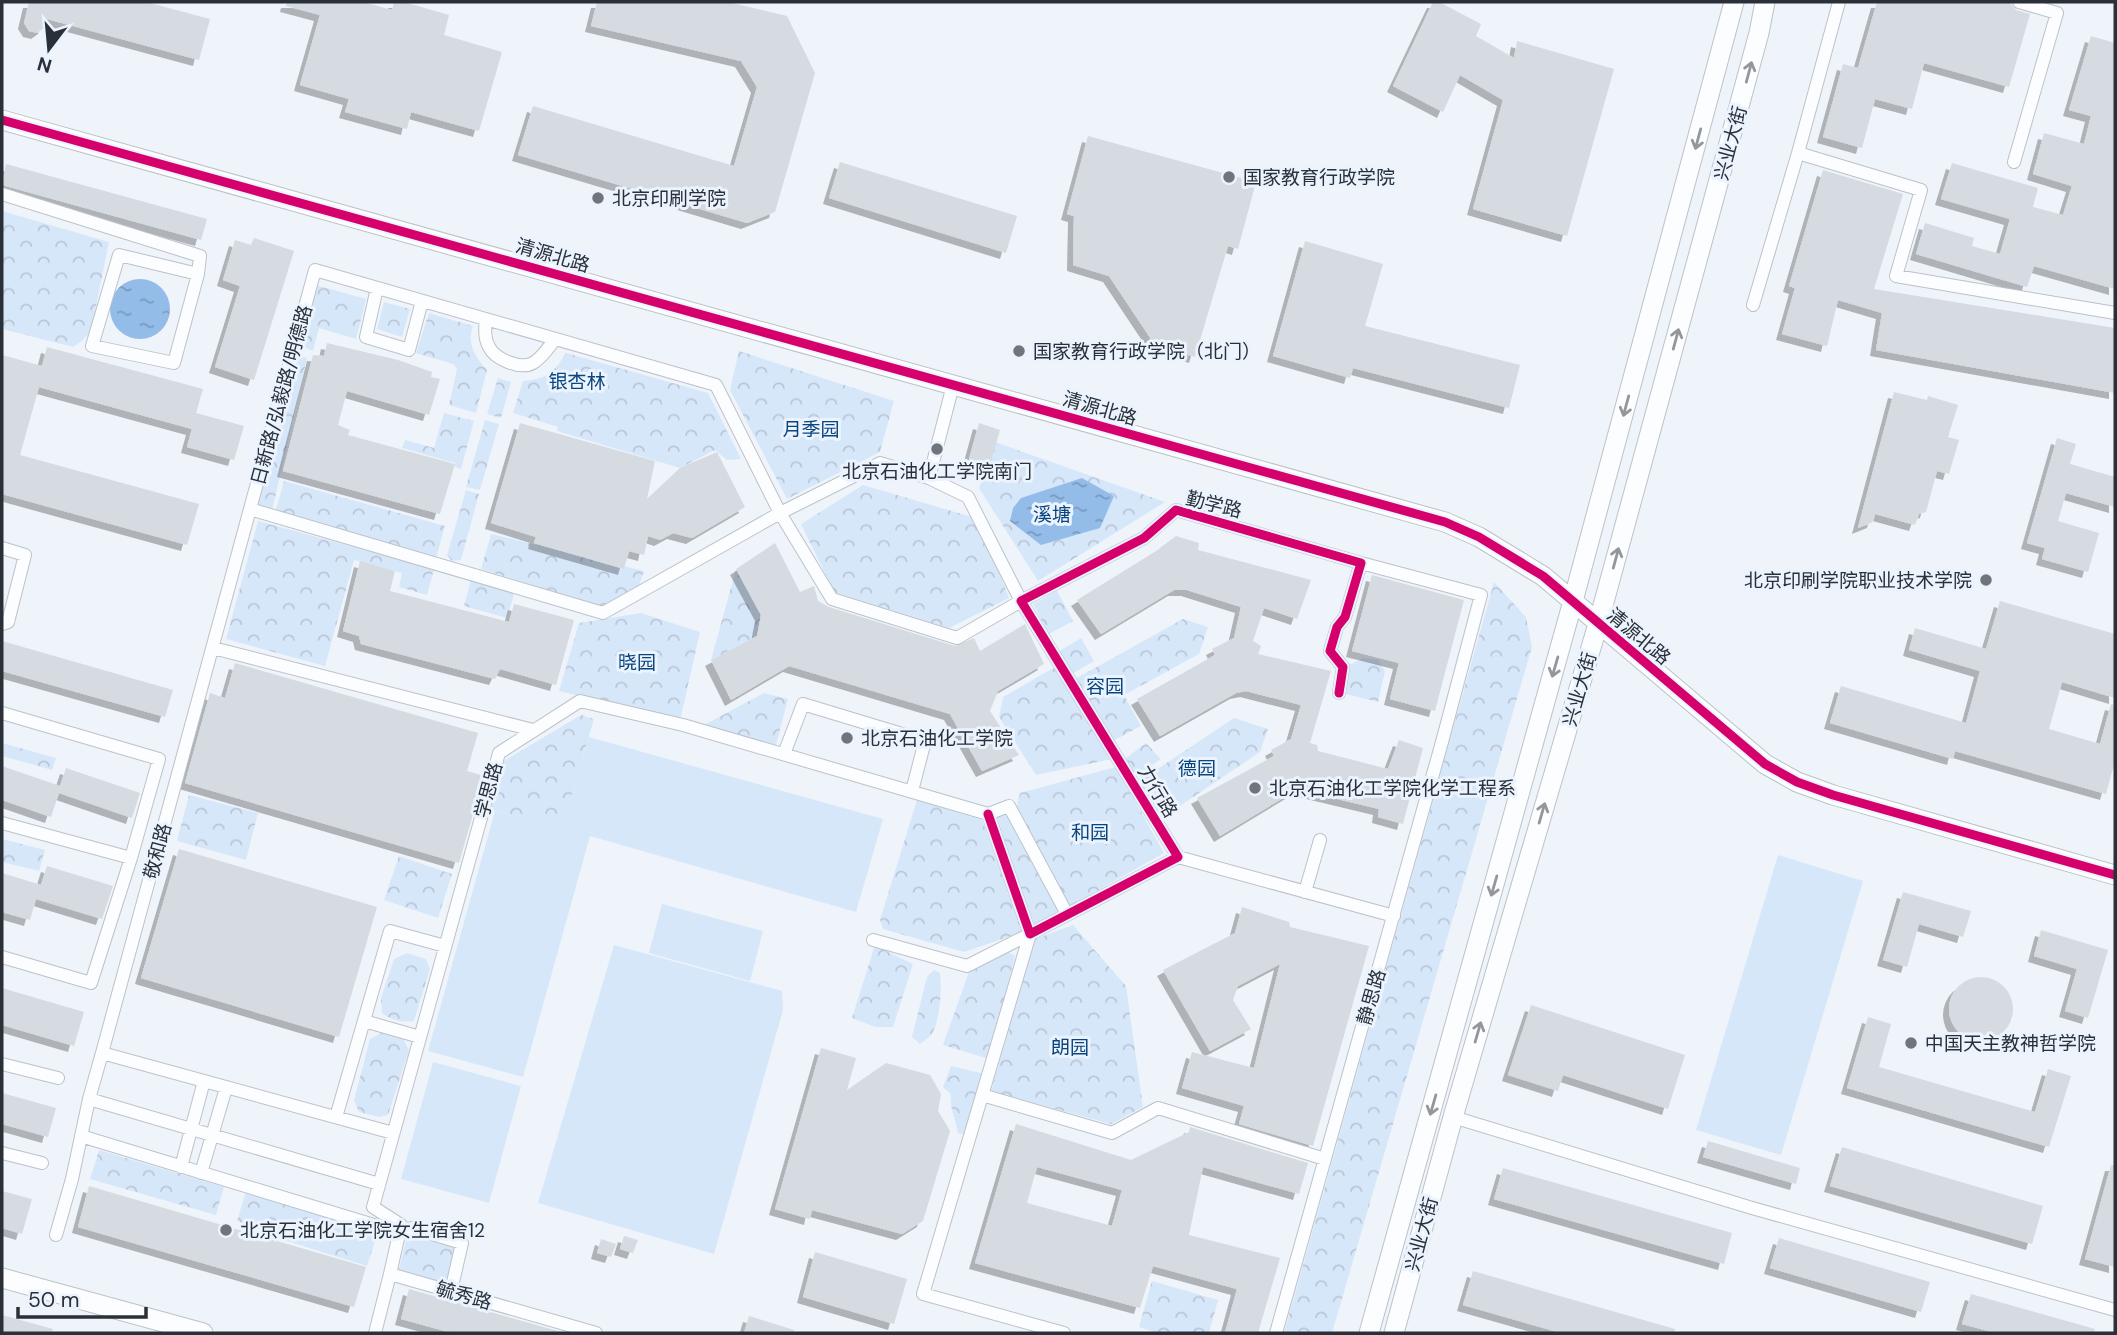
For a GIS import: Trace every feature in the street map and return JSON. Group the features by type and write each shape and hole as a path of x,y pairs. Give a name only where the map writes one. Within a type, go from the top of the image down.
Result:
{"main road":[{"name":"兴业大街","path":"1369,1333 1573,601 1734,2"},
{"name":"兴业大街","path":"1394,1333 1452,1117 1598,624 1759,33 1765,2"},
{"path":"1759,33 1771,2"},
{"name":"清源北路","path":"2,120 1445,522 1513,555 1543,576 1765,764 1797,782 1833,795 2115,875"},
{"path":"2,1278 203,1333"}],"street":[{"path":"1753,305 1839,2"},
{"path":"2014,162 2057,13 2019,2"},
{"path":"1798,153 1921,190 1896,276 2115,313"},
{"path":"2,194 200,256 198,274 174,363 92,346 119,255 198,274"},
{"name":"日新路/弘毅路/明德路","path":"315,270 422,301 716,385 780,513 603,613 250,509 315,270"},
{"path":"377,288 366,337 409,350 422,301"},
{"path":"486,319 485,334 489,347 497,356 519,365 531,365 555,339"},
{"path":"929,478 953,385"},
{"name":"力行路","path":"780,513 880,463 929,478 968,497 1021,601 1178,857"},
{"name":"敬和路","path":"56,1235 72,1179 89,1099 250,509"},
{"name":"勤学路","path":"1021,601 1144,538 1176,510 1361,564"},
{"path":"780,513 832,599 957,638 1021,601"},
{"path":"2,548 25,555 8,622 2,624"},
{"path":"1339,693 1343,667 1330,650 1337,627 1345,617 1361,564"},
{"name":"静思路","path":"1276,1333 1456,694 1481,595 1361,564"},
{"path":"213,648 533,730"},
{"name":"学思路","path":"400,1233 401,1225 373,1207 499,753 580,701 683,725 988,814 1009,806 1067,914"},
{"path":"784,754 803,704 925,741 912,791"},
{"path":"2,713 159,759 131,858 90,983 2,957"},
{"path":"988,814 1030,934 923,1294 1064,1333"},
{"path":"2,823 131,858"},
{"path":"1305,892 1320,840"},
{"path":"873,940 967,965 1178,857 1394,916"},
{"path":"336,1118 390,931 445,946"},
{"path":"364,1021 420,1037"},
{"path":"102,1053 393,1133"},
{"path":"2,1064 58,1078"},
{"path":"181,1167 204,1081"},
{"path":"201,1173 226,1087"},
{"path":"982,1095 1112,1132 1158,1108 1325,1159"},
{"path":"89,1099 379,1184"},
{"path":"1452,1117 1752,1208 2115,1310"},
{"path":"81,1136 400,1233 412,1228 462,1243 451,1291"},
{"path":"2,1153 42,1163"},
{"path":"376,1333 400,1233"},
{"name":"毓秀路","path":"390,1274 596,1333"}],"green space":[{"path":"2,211 109,242 91,331 73,347 2,329"},
{"path":"316,285 366,299 356,339 319,328 313,351 298,345"},
{"path":"384,302 410,309 402,337 377,329"},
{"path":"429,313 473,326 471,344 487,370 476,413 449,405 457,369 453,364 416,353"},
{"name":"月季园","path":"739,351 894,401 880,452 787,499 730,390"},
{"name":"银杏林","path":"566,353 708,393 741,459 727,460 715,450 680,468 557,431 558,427 513,413 523,381 549,374"},
{"path":"296,355 307,358 272,511 256,507"},
{"path":"498,378 511,382 501,418 487,414"},
{"path":"444,413 474,421 461,469 455,467 455,463 402,448 405,440 434,448"},
{"path":"485,420 499,424 480,490 466,487"},
{"name":"溪塘","path":"995,442 1165,502 1038,581 979,488"},
{"path":"284,481 445,526 436,558 275,513"},
{"path":"863,485 979,519 1009,598 949,628 834,592 801,524"},
{"path":"466,490 479,494 461,560 452,561 447,555"},
{"path":"258,521 434,569 427,595 399,587 402,573 354,560 325,666 226,639"},
{"path":"491,534 644,571 639,586 602,607 481,569"},
{"path":"736,569 761,615 757,636 711,660"},
{"path":"471,579 515,591 507,618 464,606"},
{"path":"1494,582 1526,617 1532,647 1332,1333 1284,1333"},
{"path":"1057,591 1073,621 1049,634 1033,604"},
{"name":"晓园","path":"641,613 700,632 680,721 559,691 579,623"},
{"name":"容园","path":"1183,619 1208,627 1199,654 1124,695 1141,726 1111,742 1075,679"},
{"path":"1081,638 1094,661 1072,674 1058,652"},
{"path":"1363,658 1378,660 1385,671 1378,702 1342,693 1349,665"},
{"path":"1055,667 1112,759 1036,775 999,717 1003,697"},
{"path":"764,693 788,699 776,745 702,726"},
{"path":"581,715 594,719 562,830 489,809 502,762"},
{"name":"德园","path":"1234,718 1268,729 1260,752 1159,820 1135,784"},
{"path":"589,737 883,819 856,912 590,836 523,1077 428,1051 495,811 562,829"},
{"path":"2,743 56,758 52,770 2,756"},
{"path":"1146,743 1161,759 1134,777 1122,761"},
{"name":"和园","path":"1116,767 1164,853 1070,906 1016,810 1020,793"},
{"path":"189,795 258,813 246,860 177,841"},
{"path":"917,800 982,820 1023,932 964,952 883,929 880,920"},
{"path":"1009,806 1067,914 1030,934 988,814"},
{"path":"2,839 45,850 39,871 2,862"},
{"path":"1778,855 1863,881 1781,1155 1696,1130"},
{"path":"399,856 452,874 438,918 384,900"},
{"path":"662,904 763,931 750,981 649,953"},
{"name":"朗园","path":"1073,925 1126,986 1143,1107 1111,1124 991,1091 1035,939"},
{"path":"614,945 782,991 783,1010 714,1254 538,1203"},
{"path":"874,948 880,948 913,964 893,1027 875,1027 852,1018"},
{"path":"1007,951 1015,956 989,1059 943,1045 970,969"},
{"path":"407,953 426,959 430,969 414,1021 410,1022 393,1019 382,1013 381,998 394,959"},
{"path":"934,970 940,973 939,1011 933,1032 920,1044 912,1037 927,977"},
{"path":"383,1032 402,1037 409,1050 388,1115 379,1117 359,1112 354,1100 370,1039"},
{"path":"433,1062 521,1086 489,1203 401,1179"},
{"path":"951,1066 985,1074 968,1135 958,1133 951,1094 943,1087"},
{"path":"99,1150 224,1187 216,1215 90,1179"},
{"path":"248,1185 380,1226 367,1266 287,1241 285,1236 237,1221"},
{"path":"414,1235 458,1248 449,1279 443,1285 401,1274 399,1269 406,1240"},
{"path":"1152,1281 1218,1300 1209,1333 1158,1333 1139,1327"}],"water":[{"path":"134,279 146,279 162,287 168,297 168,321 162,331 146,339 134,339 118,331 110,315 110,303 118,287"},
{"path":"1082,478 1114,496 1100,528 1041,545 1010,521 1013,508 1021,498"}],"building":[{"path":"29,2 146,2 210,19 199,60 47,19 44,28 37,33 29,31 24,23"},
{"path":"287,2 363,2 392,10 394,2 404,2 449,15 444,35 502,52 479,131 411,112 407,129 345,112 349,99 300,85 320,15 286,6"},
{"path":"597,2 728,2 787,16 815,73 775,212 747,223 518,155 533,106 734,166 757,87 741,61 591,26"},
{"path":"1433,2 1439,2 1481,24 1476,36 1514,58 1517,41 1614,69 1567,236 1473,209 1503,100 1460,75 1443,112 1393,86"},
{"path":"1877,2 2006,2 2016,10 2030,14 2009,87 1924,63 1912,109 1875,99 1862,148 1823,137 1843,64 1858,68"},
{"path":"2091,36 2115,43 2115,289 2034,266 2027,287 1916,254 1925,223 1974,238 1972,246 2000,254 2010,219 1941,199 1952,163 2038,188 2033,207 2063,215 2072,186 2033,174 2044,133 2084,144 2091,116 2069,110"},
{"path":"1088,136 1256,182 1238,249 1228,246 1195,357 1155,345 1109,276 1073,265 1074,216 1067,214"},
{"path":"840,162 1017,216 1006,253 829,198"},
{"path":"6,164 207,219 201,240 2,185"},
{"path":"1823,170 1903,194 1874,289 2115,328 2115,393 1876,350 1882,313 1838,300 1827,346 1782,334 1795,288 1789,286"},
{"path":"254,238 294,251 254,380 215,367 240,286 223,280 235,240 251,245"},
{"path":"1305,241 1383,264 1365,326 1520,365 1509,408 1353,368 1350,378 1273,356"},
{"path":"327,343 398,360 432,372 431,377 440,379 429,415 347,391 338,425 350,430 348,435 455,464 440,514 283,471 313,355 324,356"},
{"path":"47,347 203,389 196,413 244,426 234,460 187,447 192,429 39,387 20,455 199,504 187,545 2,494 2,355 42,366"},
{"path":"1894,392 1927,400 1928,396 1958,405 1948,437 1959,440 1949,474 1937,471 1926,512 1919,514 1915,525 1875,514 1873,522 1858,528"},
{"path":"520,423 655,461 647,499 680,468 717,452 745,507 692,538 673,533 660,540 648,536 644,555 629,551 624,569 534,543 536,537 491,523"},
{"path":"979,423 1000,430 990,465 969,459"},
{"path":"2057,438 2076,444 2070,464 2115,477 2115,507 2066,493 2058,521 2099,533 2088,572 2042,559 2045,548 2027,543"},
{"path":"1176,536 1199,543 1198,550 1311,580 1297,619 1264,608 1253,641 1261,646 1258,654 1331,671 1310,743 1317,745 1318,751 1388,769 1399,740 1423,748 1403,824 1378,817 1379,809 1304,791 1293,792 1220,836 1197,798 1274,756 1271,750 1291,739 1301,705 1246,691 1236,693 1160,736 1137,699 1215,655 1212,649 1234,638 1241,607 1187,590 1174,590 1101,634 1077,600"},
{"path":"775,543 800,592 814,586 818,601 829,607 955,646 974,638 980,651 1025,624 1044,664 998,691 990,711 1019,755 982,771 950,714 789,666 731,700 711,660 757,636 761,615 736,569"},
{"path":"360,561 395,571 390,591 509,622 514,604 574,620 556,685 500,669 495,679 361,644 359,636 343,631"},
{"path":"1372,575 1464,600 1435,711 1390,699 1399,663 1352,651"},
{"path":"2000,601 2115,634 2115,698 2062,682 2049,729 2100,744 2111,704 2115,705 2115,761 2106,794 1955,751 1953,759 1830,723 1841,686 1966,723 1980,671 1909,650 1915,628 1986,649"},
{"path":"2,641 173,690 165,717 2,671"},
{"path":"235,663 478,733 467,771 484,776 459,863 185,783 210,693 225,698"},
{"path":"2,766 60,786 66,768 140,793 132,818 59,793 51,817 2,800"},
{"path":"179,849 377,907 339,1037 141,978"},
{"path":"47,866 113,886 102,919 36,899 30,920 2,912 2,873 41,885"},
{"path":"1903,892 1971,911 1963,937 1919,924 1907,967 1883,960"},
{"path":"1242,907 1289,922 1290,927 1369,946 1313,1146 1239,1124 1244,1106 1182,1088 1192,1052 1254,1068 1280,964 1238,986 1233,1000 1251,1029 1210,1051 1163,970 1235,933"},
{"path":"2041,930 2108,950 2088,1018 2065,1011 2077,969 2034,956"},
{"path":"1981,977 1999,983 2007,991 2013,1009 2007,1027 1999,1035 1981,1041 1963,1035 1955,1027 1949,1009 1955,991 1963,983"},
{"path":"2,988 84,1012 74,1046 2,1025"},
{"path":"1531,1005 1685,1055 1668,1109 1563,1075 1558,1091 1508,1075"},
{"path":"1868,1017 1891,1024 1879,1067 2035,1112 2048,1069 2071,1076 2049,1147 1847,1088"},
{"path":"821,1048 856,1058 847,1090 886,1063 930,1075 941,1094 938,1111 950,1131 923,1221 902,1234 812,1210 810,1219 775,1209"},
{"path":"2,1093 56,1108 48,1137 2,1124"},
{"path":"1016,1124 1131,1160 1189,1132 1190,1127 1308,1163 1299,1194 1203,1167 1189,1235 1280,1258 1258,1333 1225,1333 1237,1289 1153,1266 1140,1308 975,1263","holes":["1037,1167 1122,1190 1112,1226 1027,1203"]},
{"path":"1708,1141 1800,1168 1796,1184 1703,1157"},
{"path":"1842,1147 2043,1206 2032,1244 1830,1186"},
{"path":"2111,1165 2115,1165 2115,1267 2085,1259"},
{"path":"1503,1168 1732,1233 1724,1264 1494,1199"},
{"path":"89,1186 366,1267 354,1307 78,1227"},
{"path":"2,1191 32,1199 22,1234 2,1228"},
{"path":"624,1236 638,1240 633,1253 620,1249"},
{"path":"1779,1238 1930,1282 1921,1312 1770,1268"},
{"path":"601,1239 616,1244 611,1257 597,1253"},
{"path":"815,1252 907,1279 894,1324 803,1297"},
{"path":"1473,1271 1675,1329 1674,1333 1561,1333 1463,1305"},
{"path":"409,1289 565,1333 452,1333 401,1319"},
{"path":"1971,1294 2095,1329 2094,1333 1996,1333 1962,1324"},
{"path":"2,1315 53,1329 52,1333 2,1333"},
{"path":"749,1316 794,1330 794,1333 744,1333"}],"cycle path":[{"path":"2,120 1445,522 1479,537 1543,576 1765,764 1797,782 1833,795 2115,875"},
{"path":"988,814 1030,934 1178,857 1021,601 1144,538 1176,510 1361,563 1345,617 1337,627 1330,651 1343,667 1339,693"}],"place":[{"name":"国家教育行政学院","path":"1229,177"},
{"name":"北京印刷学院","path":"598,198"},
{"name":"国家教育行政学院（北门）","path":"1019,351"},
{"name":"北京石油化工学院南门","path":"937,449"},
{"name":"北京印刷学院职业技术学院","path":"1986,580"},
{"name":"北京石油化工学院","path":"847,738"},
{"name":"北京石油化工学院化学工程系","path":"1255,788"},
{"name":"中国天主教神哲学院","path":"1911,1043"},
{"name":"北京石油化工学院女生宿舍12","path":"226,1230"}]}
